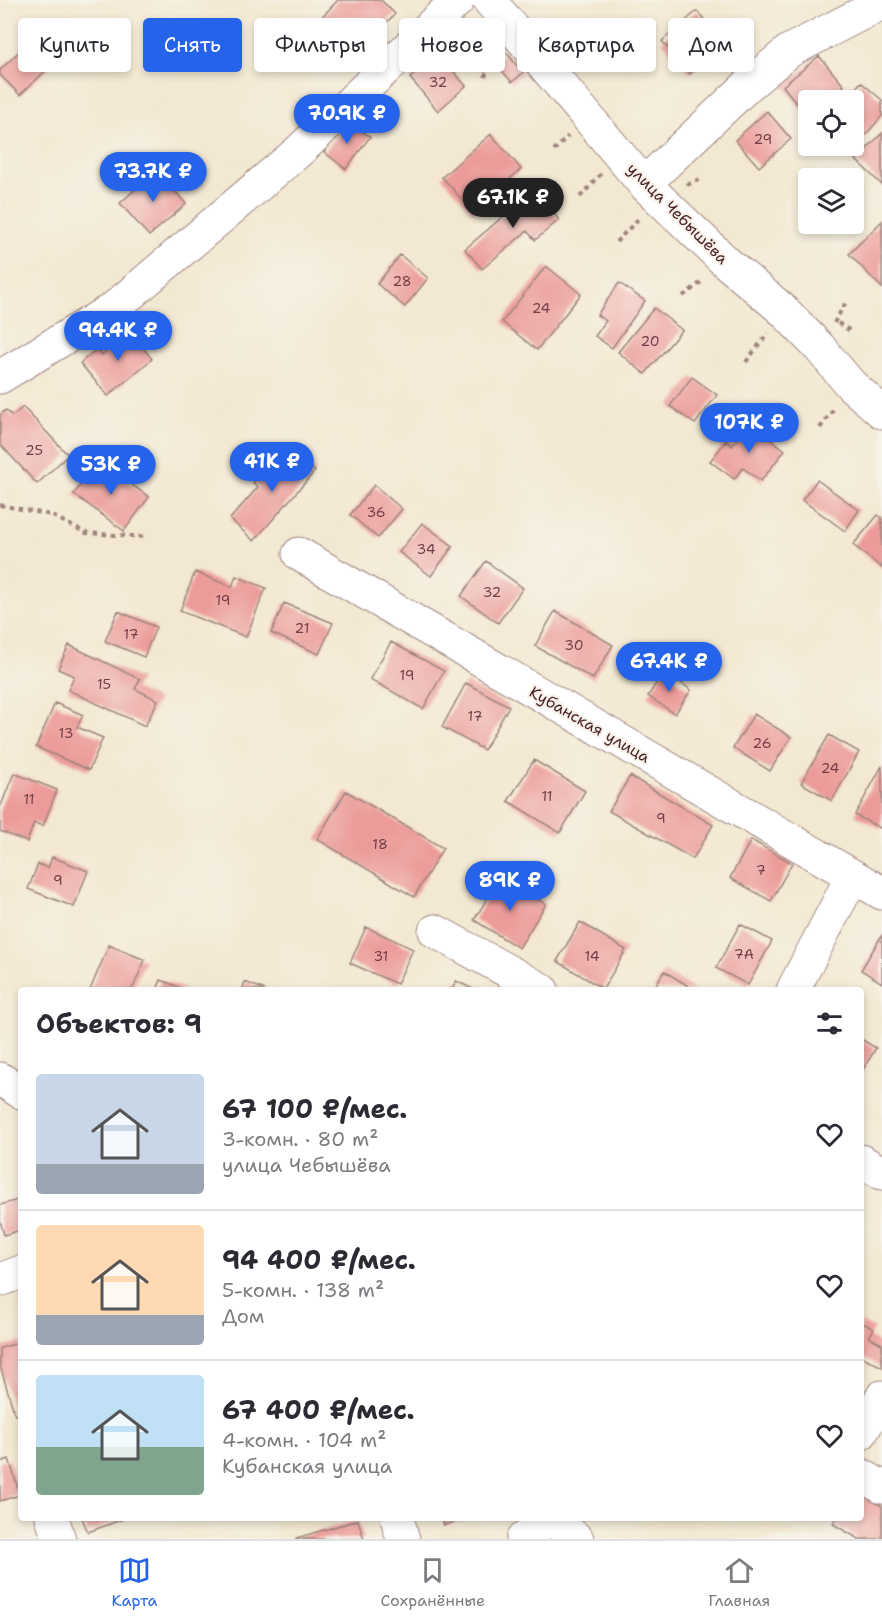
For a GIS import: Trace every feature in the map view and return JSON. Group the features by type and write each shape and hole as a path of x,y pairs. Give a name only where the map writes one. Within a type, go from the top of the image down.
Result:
{"street":[{"path":"0,377 114,308 298,151 458,0"},
{"name":"улица Чебышёва","path":"489,0 644,184 727,263 784,311 851,385 882,412"},
{"path":"644,184 746,87 789,51 882,3"},
{"name":"Кубанская улица","path":"299,554 882,893"},
{"path":"795,987 852,877"},
{"path":"435,932 536,987"},
{"path":"0,1079 18,1090"},
{"path":"864,1163 882,1173"},
{"path":"0,1280 18,1273"},
{"path":"864,1428 882,1397"},
{"path":"864,1477 882,1487"},
{"path":"53,1521 59,1539"},
{"path":"398,1521 403,1539"},
{"path":"523,1539 546,1521"},
{"path":"554,1521 577,1539"}],"path":[{"path":"835,321 852,332"},
{"path":"0,504 51,515 86,533 147,537"}],"building":[{"path":"338,0 381,0 395,14 387,22 387,18 321,18"},
{"path":"697,11 703,18 689,18"},
{"path":"668,36 668,48 662,41"},
{"path":"18,53 18,72 44,72 20,95 0,75 0,70"},
{"path":"505,53 517,66 517,72 523,73 512,82 503,72 505,72"},
{"path":"819,56 844,86 839,90 798,90 798,105 783,86"},
{"path":"417,72 454,72 466,86 438,111 410,78"},
{"path":"861,82 882,100 882,116 864,137 864,90 854,90"},
{"path":"767,111 791,139 759,167 735,140"},
{"path":"349,121 370,137 346,169 324,152"},
{"path":"882,133 882,185 856,160 860,156 864,156 864,152"},
{"path":"491,134 521,169 473,212 442,177"},
{"path":"157,170 186,204 149,236 120,203"},
{"path":"534,190 559,220 535,240 527,231 482,269 465,249"},
{"path":"882,221 882,288 849,254"},
{"path":"400,255 428,278 405,307 377,284"},
{"path":"546,266 581,294 537,350 502,322"},
{"path":"619,283 645,301 612,348 595,336 606,321 597,315"},
{"path":"654,308 682,330 645,374 618,352"},
{"path":"136,326 146,337 139,343 152,359 108,396 80,363 97,349 102,355"},
{"path":"692,377 717,395 695,424 670,406"},
{"path":"23,407 68,455 37,484 0,444 0,415 6,410 12,416"},
{"path":"749,423 785,450 761,481 743,468 734,479 710,461 726,441 732,446"},
{"path":"285,446 315,471 254,541 230,519 258,487 253,483"},
{"path":"98,461 149,497 124,531 74,494"},
{"path":"817,480 859,510 845,531 802,500"},
{"path":"374,485 402,509 378,538 350,515"},
{"path":"878,515 882,518 882,568 853,545"},
{"path":"422,523 453,546 431,576 399,552"},
{"path":"486,561 523,588 498,623 461,596"},
{"path":"195,572 232,587 236,576 266,588 246,637 180,611"},
{"path":"284,603 333,623 319,654 271,633"},
{"path":"118,611 156,627 144,657 105,641"},
{"path":"555,611 613,645 593,679 535,646"},
{"path":"391,642 444,671 423,709 370,679"},
{"path":"69,645 140,679 135,689 158,700 145,726 68,690 74,676 58,669"},
{"path":"664,671 691,690 675,714 648,696"},
{"path":"466,683 509,706 484,750 442,727"},
{"path":"55,703 83,715 77,727 103,738 89,770 36,747"},
{"path":"754,714 791,737 770,771 733,748"},
{"path":"829,735 859,752 832,801 801,783"},
{"path":"534,760 585,791 560,833 508,801"},
{"path":"882,766 882,829 855,815"},
{"path":"14,773 57,790 43,826 34,823 27,842 0,831 0,808"},
{"path":"630,776 713,825 693,859 609,811"},
{"path":"346,791 443,848 414,897 317,839"},
{"path":"751,840 792,863 771,901 730,878"},
{"path":"52,857 88,871 74,907 28,889 38,864 48,868"},
{"path":"501,876 546,904 519,948 474,920"},
{"path":"580,922 626,950 604,987 600,987 557,961"},
{"path":"740,924 772,941 748,985 716,968"},
{"path":"366,927 413,949 397,984 350,963"},
{"path":"882,935 882,983 861,970"},
{"path":"109,945 145,960 133,987 91,987"},
{"path":"664,971 690,987 655,987"},
{"path":"161,980 178,987 158,987"},
{"path":"456,981 469,987 453,987"},
{"path":"245,982 258,987 243,987"},
{"path":"864,1041 876,1048 864,1068"},
{"path":"18,1200 18,1231 4,1235 0,1220 0,1205"},
{"path":"864,1324 874,1329 869,1337 882,1344 882,1367 864,1358"},
{"path":"18,1343 18,1414 15,1415 0,1366 0,1348"},
{"path":"9,1459 18,1496 0,1501 0,1462"},
{"path":"864,1496 882,1506 882,1539 859,1539 833,1524 834,1521 864,1521"},
{"path":"83,1521 118,1521 88,1532"},
{"path":"358,1521 364,1539 296,1539"},
{"path":"443,1521 459,1521 444,1525"}]}
